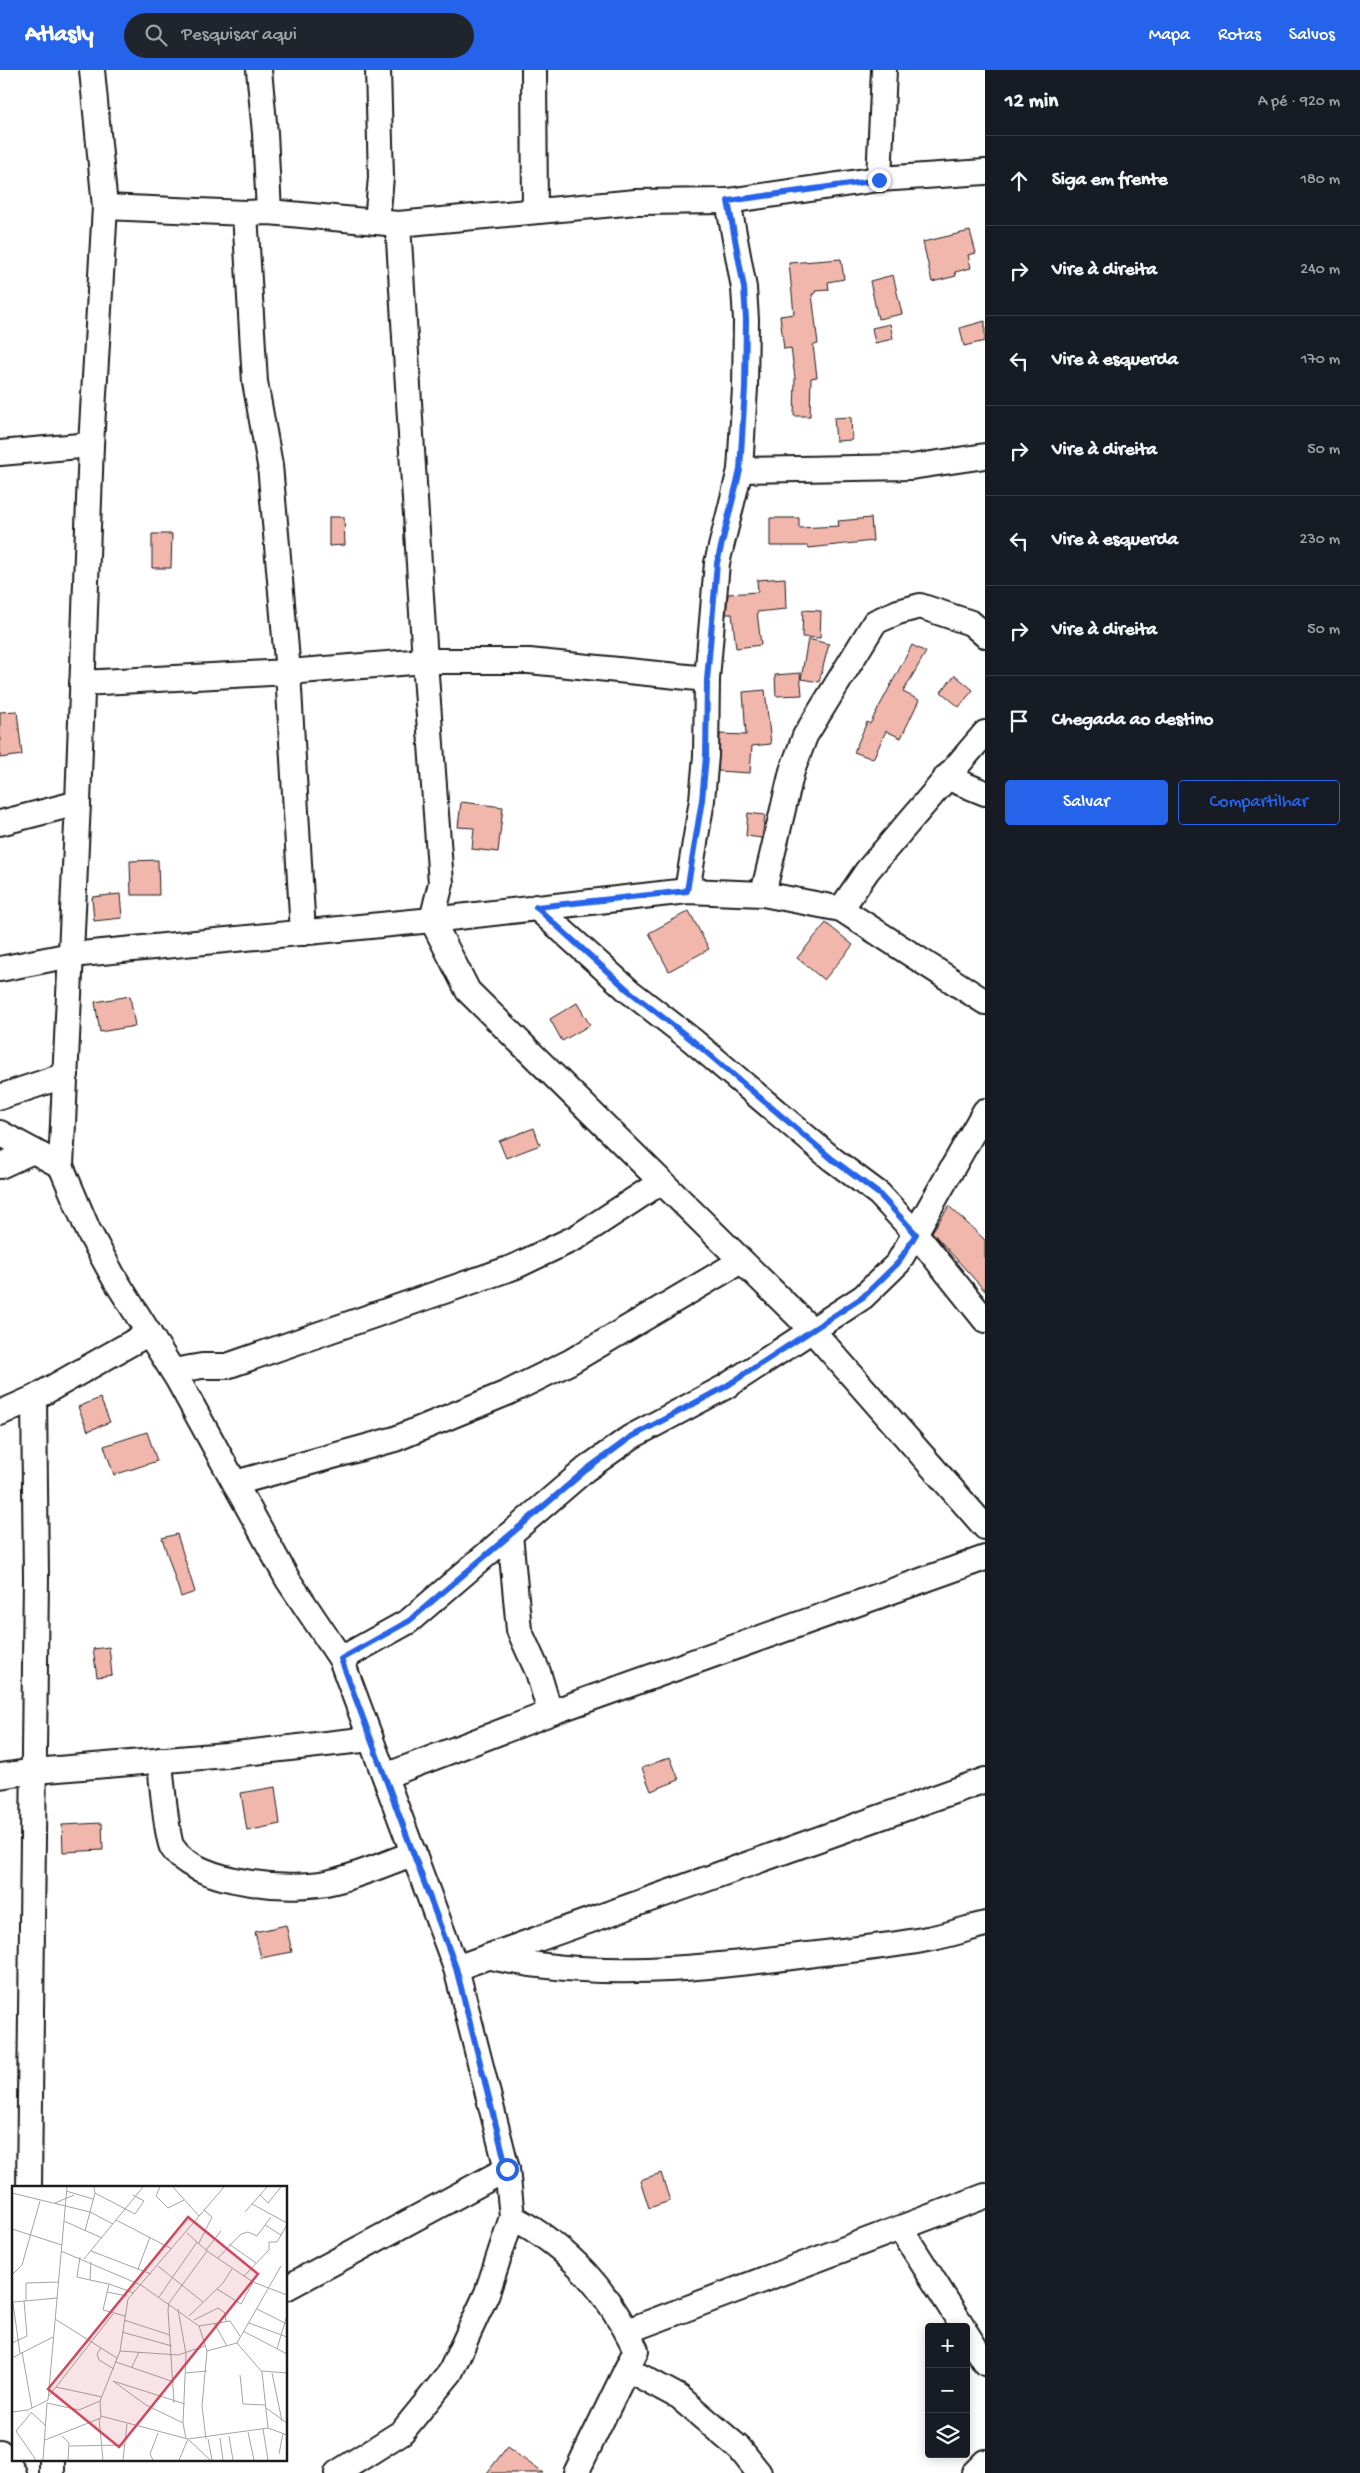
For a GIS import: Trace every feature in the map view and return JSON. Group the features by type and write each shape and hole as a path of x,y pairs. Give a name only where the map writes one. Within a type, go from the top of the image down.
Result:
{"street":[{"path":"92,70 105,207 91,445 78,803 61,1166 88,1230 173,1371 288,1580 341,1659 456,1968 507,2169 512,2217 487,2293 450,2373 402,2432 337,2473"},
{"path":"259,70 265,133 269,212"},
{"path":"378,70 381,177 388,223 425,661 441,883 432,920 468,991 812,1330 985,1527"},
{"path":"534,70 535,211"},
{"path":"879,180 884,70"},
{"path":"105,207 245,213 269,212 388,223 636,202 728,201 879,180 985,172"},
{"path":"687,891 702,800 706,756 707,680 717,563 740,470 745,388 746,320 744,288 728,201"},
{"path":"245,213 255,382 270,465 288,672 303,933"},
{"path":"0,453 91,445"},
{"path":"740,470 911,467 985,456"},
{"path":"762,894 792,771 805,736 875,622 898,612 920,606 971,623 985,635"},
{"path":"82,683 288,672 425,661 529,661 707,680"},
{"path":"841,908 867,871 985,734"},
{"path":"946,777 985,793"},
{"path":"0,823 78,803"},
{"path":"0,969 71,955 432,920 687,891 762,894 841,908 985,1002"},
{"path":"536,907 629,991 692,1040 832,1159 879,1194 916,1234 985,1320"},
{"path":"0,1097 66,1075"},
{"path":"341,1659 409,1621 586,1470 631,1437 725,1387 863,1297 898,1263 985,1111"},
{"path":"0,1133 61,1166"},
{"path":"0,1166 33,1151"},
{"path":"173,1371 202,1366 226,1366 514,1267 577,1237 661,1182"},
{"path":"235,1483 395,1439 507,1393 570,1362 627,1330 741,1261"},
{"path":"0,1413 34,1398 149,1333"},
{"path":"29,2186 36,1577 34,1398"},
{"path":"510,1534 519,1630 538,1672 550,1712"},
{"path":"385,1776 550,1712 985,1558"},
{"path":"0,1776 34,1771 371,1739"},
{"path":"160,1760 171,1845 187,1863 229,1881 302,1886 327,1883 414,1853"},
{"path":"456,1968 985,1780"},
{"path":"491,1957 530,1966 563,1969 673,1969 767,1960 928,1939 985,1924"},
{"path":"288,2287 507,2169"},
{"path":"627,2331 902,2229 985,2196"},
{"path":"512,2217 538,2231 579,2264 621,2318 636,2350 576,2473"},
{"path":"902,2229 960,2323"},
{"path":"970,2339 985,2363"},
{"path":"627,2370 679,2397 740,2448 759,2473"},
{"path":"0,2452 14,2473"},
{"path":"52,2460 52,2473"},
{"path":"974,2473 985,2462"}],"building":[{"path":"970,231 976,253 968,255 971,268 955,272 956,276 932,282 923,242"},
{"path":"841,259 844,279 828,282 829,290 815,291 815,294 812,294 818,344 813,345 817,377 811,378 810,416 794,416 795,378 791,348 784,349 780,316 794,314 789,263"},
{"path":"893,275 902,314 878,319 870,281"},
{"path":"985,321 985,341 964,346 960,328"},
{"path":"890,324 893,339 875,343 872,328"},
{"path":"851,417 852,440 836,441 834,418"},
{"path":"329,517 344,517 345,545 329,546"},
{"path":"770,518 799,518 799,528 839,526 838,521 871,518 873,541 809,548 808,546 770,546"},
{"path":"152,534 172,534 171,568 152,568"},
{"path":"785,578 786,609 757,612 761,645 736,648 732,614 726,614 728,594 758,592 757,580"},
{"path":"803,610 821,611 820,638 802,637"},
{"path":"808,639 829,644 819,682 801,679"},
{"path":"912,645 926,652 903,692 919,700 901,738 886,731 873,759 854,752 867,722 870,724"},
{"path":"800,673 802,695 776,696 775,675"},
{"path":"955,675 973,690 959,707 941,692"},
{"path":"765,690 771,744 752,746 750,773 718,771 720,734 746,735 743,692"},
{"path":"17,711 22,755 0,758 0,712"},
{"path":"461,802 503,807 498,852 472,849 474,828 458,827"},
{"path":"748,813 765,815 762,838 746,836"},
{"path":"158,860 159,895 131,895 130,861"},
{"path":"120,894 122,918 94,921 92,897"},
{"path":"689,911 709,949 669,971 649,933"},
{"path":"826,923 853,945 824,980 797,958"},
{"path":"130,996 135,1026 100,1032 95,1002"},
{"path":"577,1003 590,1025 562,1041 550,1019"},
{"path":"534,1128 540,1145 506,1158 499,1141"},
{"path":"949,1206 985,1240 985,1291 932,1232"},
{"path":"100,1398 110,1422 88,1431 78,1407"},
{"path":"147,1432 157,1461 114,1475 104,1446"},
{"path":"177,1534 195,1592 181,1597 162,1538"},
{"path":"109,1647 112,1675 97,1677 93,1649"},
{"path":"670,1757 679,1780 651,1791 642,1768"},
{"path":"275,1787 280,1824 247,1831 241,1793"},
{"path":"102,1823 103,1850 63,1852 62,1825"},
{"path":"286,1925 292,1952 261,1958 255,1932"},
{"path":"661,2173 670,2201 649,2208 640,2180"},
{"path":"507,2447 543,2473 487,2473"}],"route":[{"path":"507,2169 456,1968 341,1659 409,1621 586,1470 631,1437 725,1387 863,1297 898,1263 916,1234 879,1194 832,1159 692,1040 629,991 536,907 687,891 702,800 706,756 707,680 717,563 740,470 745,388 746,320 744,288 728,201 879,180"}]}
